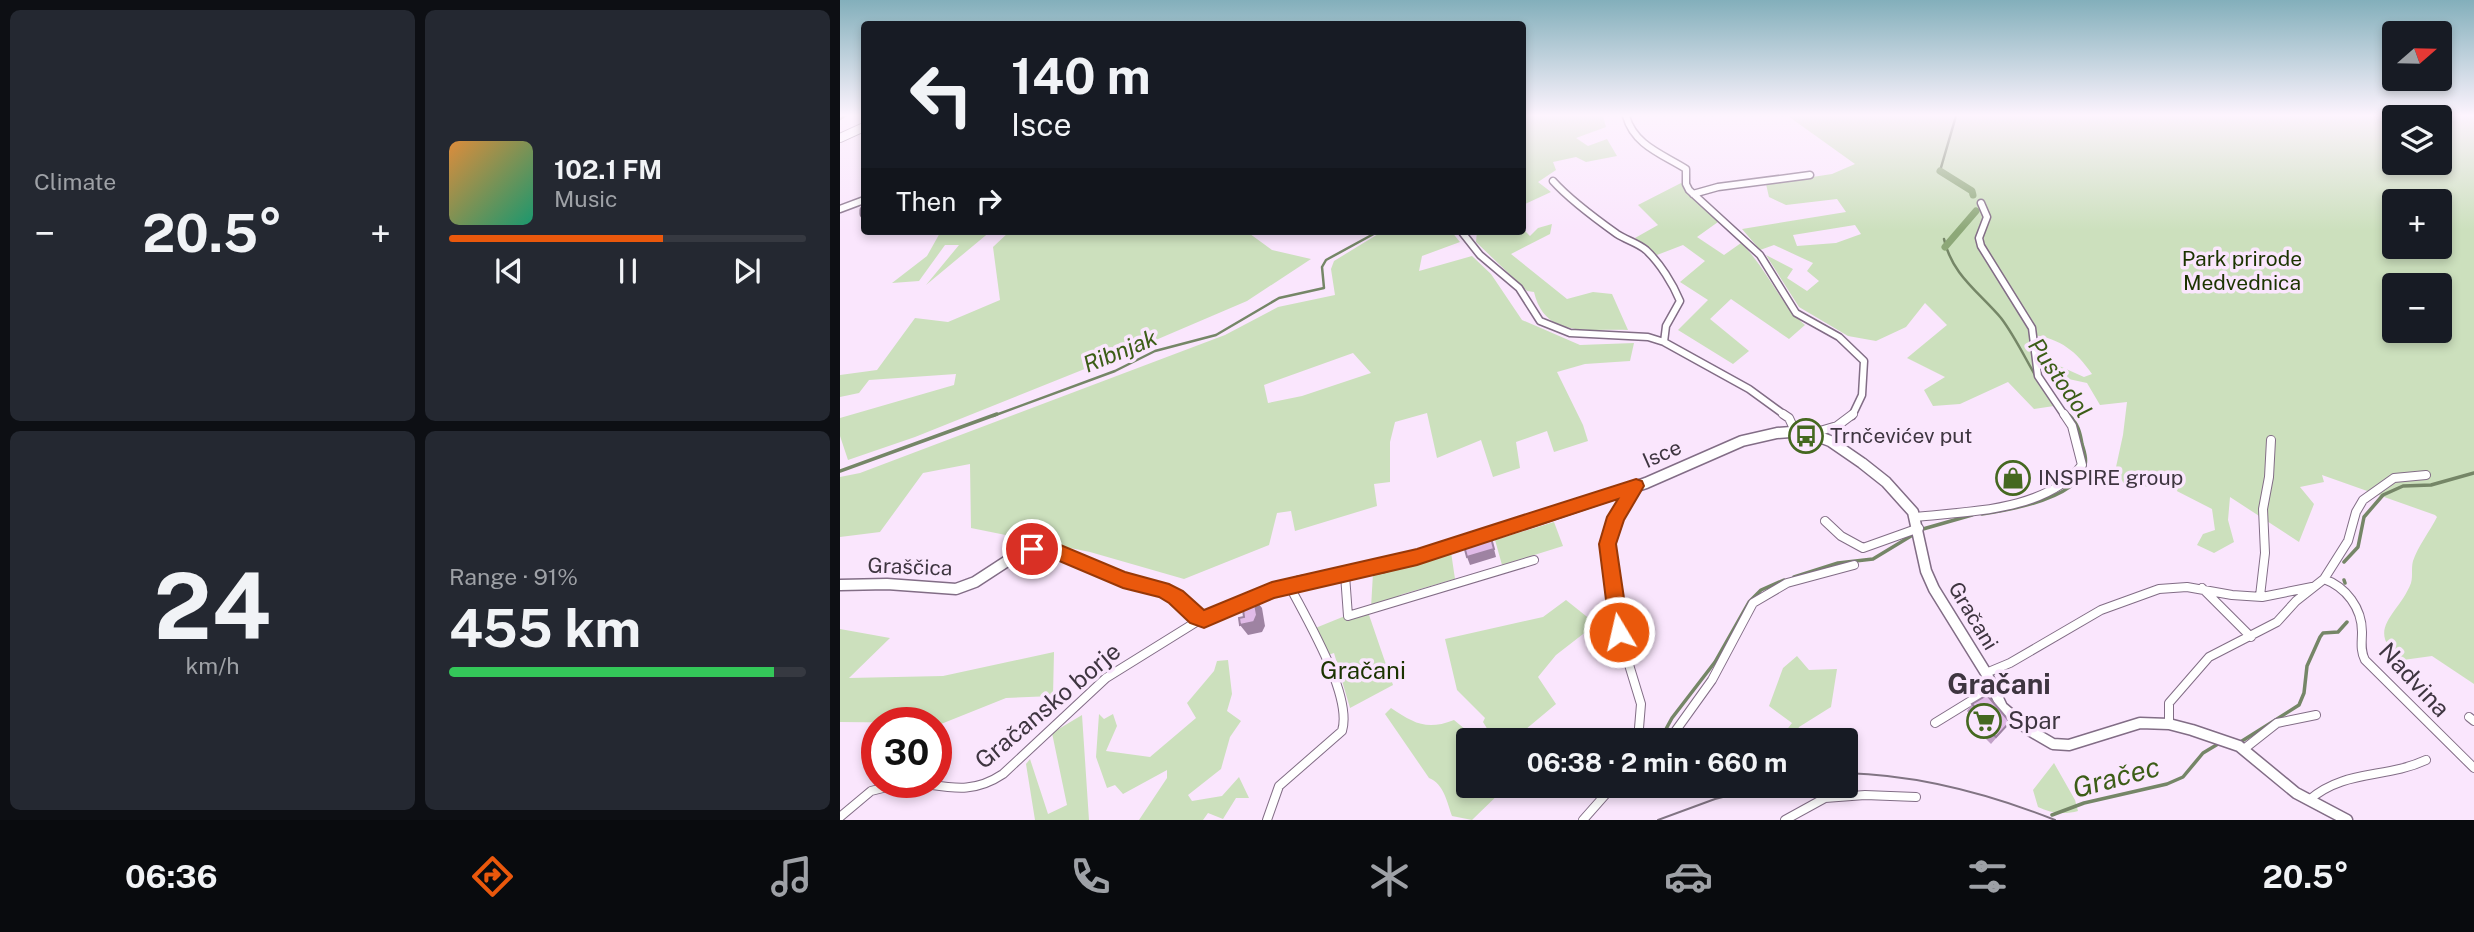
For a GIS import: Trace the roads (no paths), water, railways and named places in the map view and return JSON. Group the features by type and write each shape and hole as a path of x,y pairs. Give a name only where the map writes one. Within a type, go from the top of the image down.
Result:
{"street":[{"path":"1662,154 1686,169 1686,184 1693,194 1760,255 1796,313 1839,337 1864,362 1861,402 1854,414 1835,428 1813,433"},
{"path":"1693,194 1718,187 1810,175"},
{"path":"1553,181 1567,196 1584,206 1618,234 1646,250 1675,289 1680,301 1666,326 1664,342"},
{"path":"840,209 861,201"},
{"path":"1825,521 1848,543 1864,548 1875,547 1917,522 2016,503 2046,491 2076,474 2082,464 2076,433 2040,380 2032,328 1981,246 1979,238 1987,217 1981,203"},
{"path":"1464,235 1480,255 1519,288 1539,321 1570,333 1635,336 1664,342 1749,389 1789,418 1795,430 1813,433 1830,441 1886,482 1917,522"},
{"path":"1830,441 1835,428"},
{"name":"Isce","path":"1201,619 1289,585 1345,575 1426,554 1636,486 1742,441 1795,430"},
{"path":"2260,596 2265,553 2263,509 2269,477 2271,440"},
{"path":"2169,724 2169,703 2209,657 2277,622 2312,587 2324,579 2346,546 2356,512 2363,505 2363,500 2394,478 2426,474"},
{"path":"1636,486 1613,524 1607,550 1619,632 1641,704 1639,728"},
{"name":"Gračani","path":"1917,522 1926,571 1934,589 2010,716 2053,744 2078,743 2120,727 2140,723 2169,724 2216,737 2244,749 2286,785 2347,820"},
{"name":"Graščica","path":"840,585 894,584 957,589 973,583 1012,556 1044,548 1123,580 1163,589 1201,619"},
{"path":"1345,575 1348,615 1534,560"},
{"path":"1678,728 1712,680 1753,603 1759,597 1773,589 1832,568 1854,565"},
{"name":"Nadvina","path":"2324,579 2343,589 2358,612 2362,627 2360,648 2365,660 2474,768"},
{"path":"1267,820 1279,786 1342,731 1346,718 1328,662 1289,585"},
{"path":"1986,673 2013,663 2056,635 2104,609 2147,593 2170,587 2201,587 2235,596 2280,596 2312,587"},
{"path":"2201,587 2251,636"},
{"name":"Gračansko borje","path":"952,788 965,790 989,784 1106,678 1201,619"},
{"path":"1935,723 1992,688"},
{"path":"2244,749 2277,723 2316,715"},
{"path":"2309,800 2320,790 2346,777 2402,771 2426,760"},
{"path":"1785,820 1829,797 1916,797"},
{"name":"Gračansko borje","path":"840,817 863,798"},
{"path":"1583,820 1602,798"}],"waterway":[{"name":"Pustodol","path":"1940,171 1945,154"},
{"path":"1940,171 1972,191 1973,195"},
{"path":"1945,247 1976,211"},
{"name":"Ribnjak","path":"993,416 1115,371 1155,351 1216,335 1279,298 1324,288 1322,267 1326,260 1372,235"},
{"name":"Pustodol","path":"1944,239 1953,263 2001,318 2035,375"},
{"name":"Ribnjak","path":"840,471 997,414"},
{"name":"Pustodol","path":"1982,514 2042,500 2071,486 2080,476 2085,465 2085,454 2078,428 2069,415"},
{"name":"Gračec","path":"2344,562 2358,547 2364,517 2383,495 2403,486 2431,485 2474,473"},
{"name":"Pustodol","path":"1923,529 1972,515"},
{"name":"Pustodol","path":"1794,577 1838,563 1873,559 1911,536"},
{"name":"Pustodol","path":"1667,728 1715,662 1749,602 1761,590 1784,580"},
{"name":"Gračec","path":"2242,741 2299,705 2304,693 2307,666 2320,637 2323,633 2338,632 2347,622"},
{"name":"Gračec","path":"2052,815 2084,803 2167,784 2183,777 2203,753 2218,744"}],"tram line":[{"path":"1858,773 1900,777 1952,787 2055,820"},
{"path":"1658,820 1719,798"}],"place":[{"name":"Trnčevićev put","path":"1806,436"},
{"name":"INSPIRE group","path":"2013,478"},
{"name":"Spar","path":"1984,721"}],"district":[{"name":"Gračani","path":"1999,684"}],"park label":[{"name":"Park prirode Medvednica","path":"2242,271"}]}
